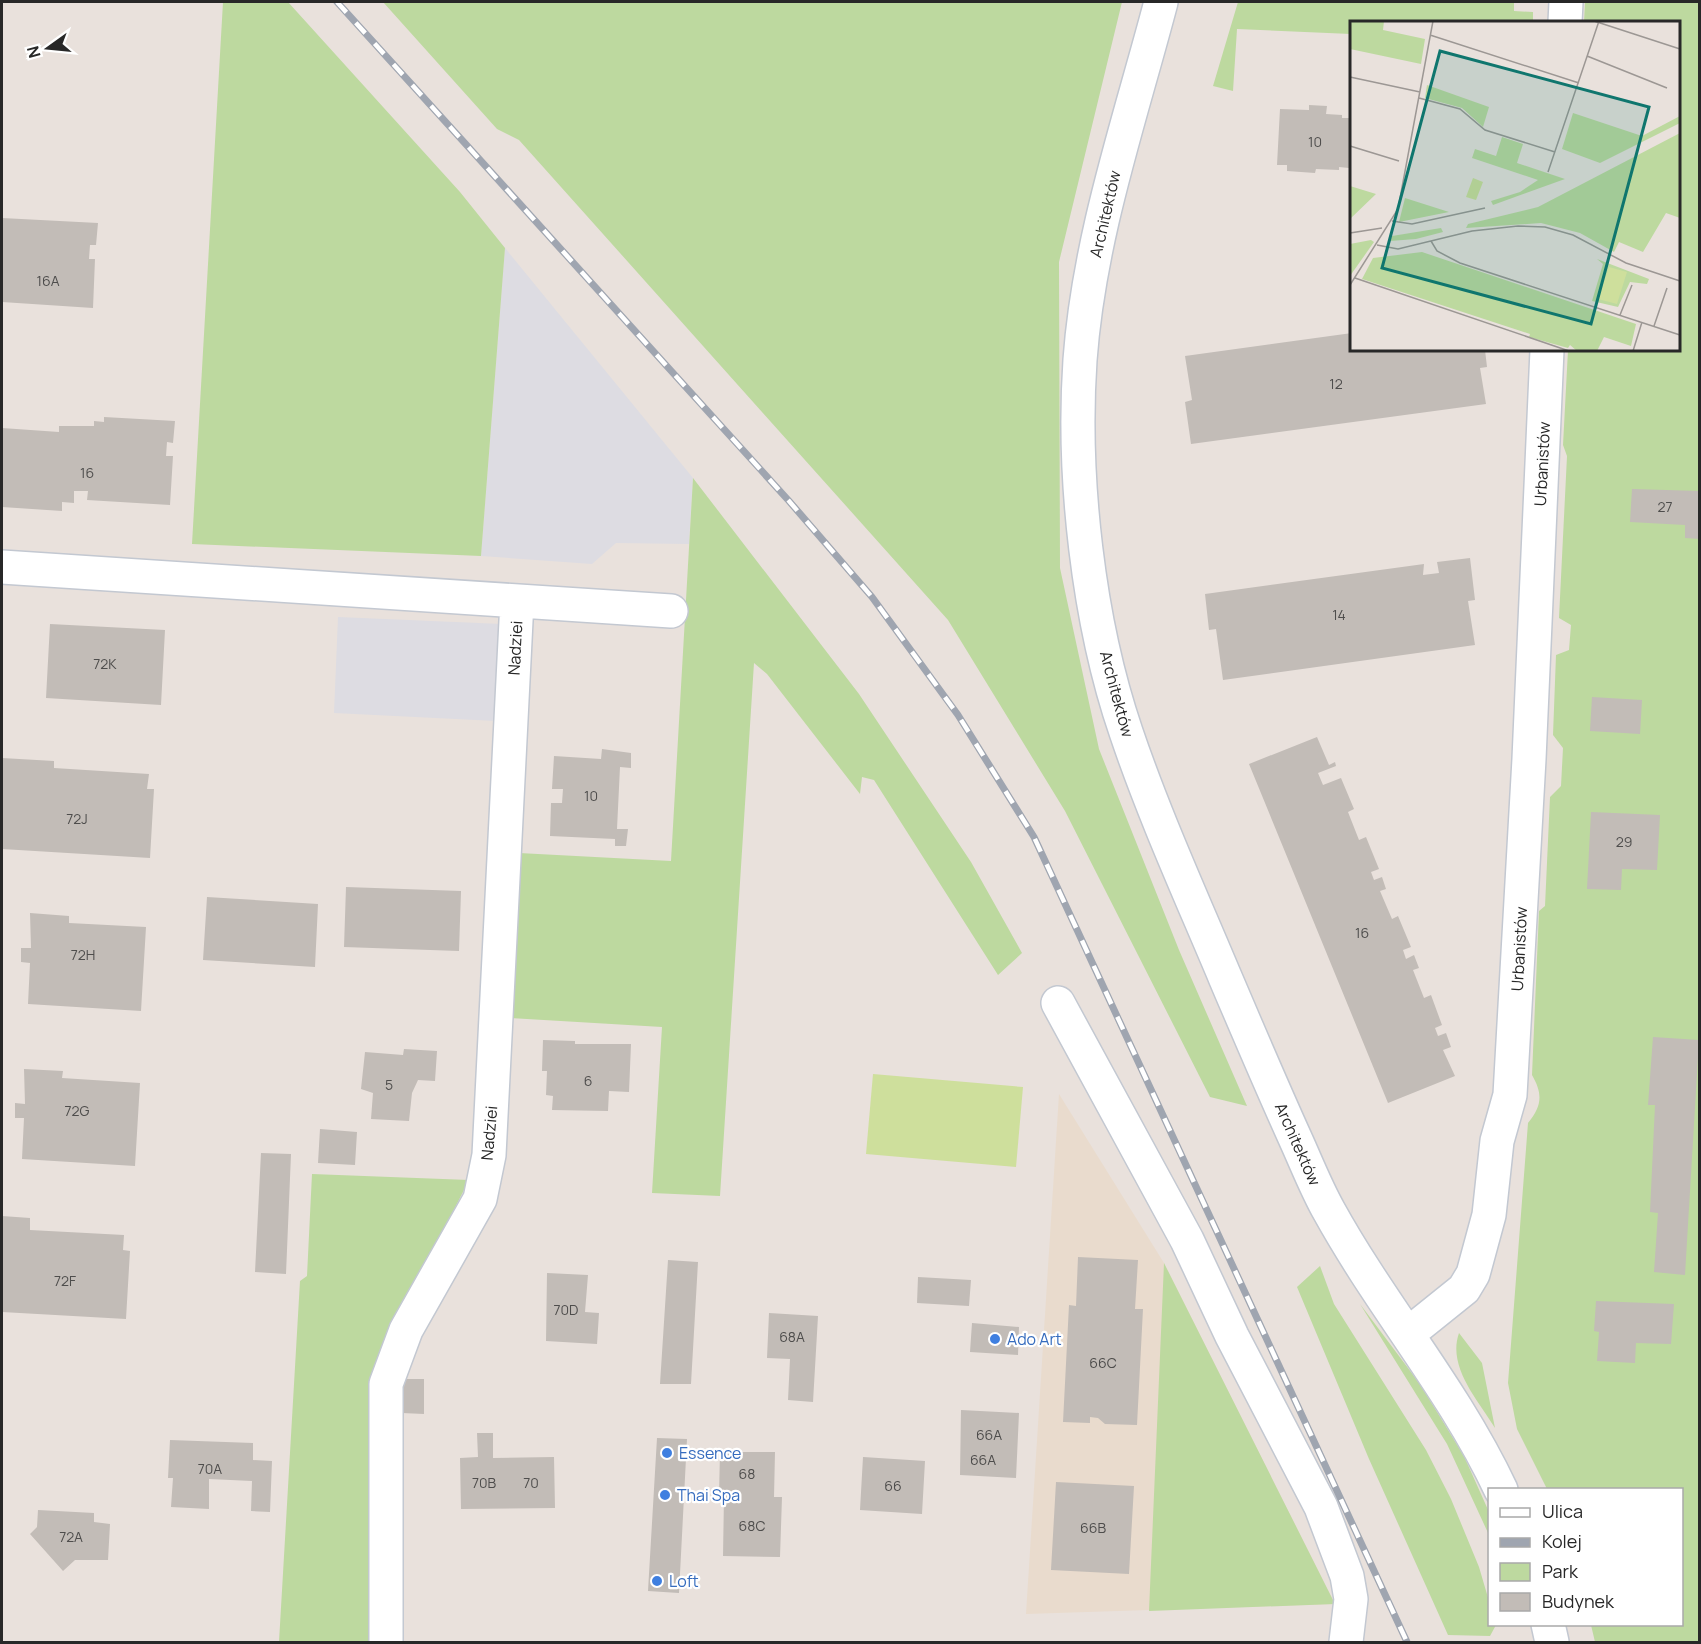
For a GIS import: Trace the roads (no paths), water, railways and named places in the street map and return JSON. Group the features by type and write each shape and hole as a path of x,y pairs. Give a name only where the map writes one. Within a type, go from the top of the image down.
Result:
{"street":[{"name":"Architektów","path":"1161,2 1098,230 1086,307 1078,412 1084,531 1092,581 1111,679 1125,729 1171,849 1258,1056 1326,1207 1408,1334"},
{"path":"1565,21 1566,2"},
{"name":"Urbanistów","path":"1408,1334 1464,1288 1473,1274 1489,1215 1497,1141 1510,1095 1529,759 1547,351"},
{"name":"Nadziei","path":"2,567 671,611"},
{"name":"Nadziei","path":"386,1642 386,1384 406,1330 480,1199 489,1155 517,601"},
{"path":"1058,1003 1187,1240 1232,1336 1321,1507 1347,1576 1351,1599 1346,1642"},
{"path":"1408,1334 1464,1417 1500,1488"},
{"path":"1548,1626 1552,1642"}],"railway":[{"path":"337,2 789,501 872,597 958,715 1034,837 1407,1642"}],"place":[{"name":"Ado Art","path":"995,1339"},
{"name":"Essence","path":"667,1453"},
{"name":"Thai Spa","path":"665,1495"},
{"name":"Loft","path":"657,1581"}]}
